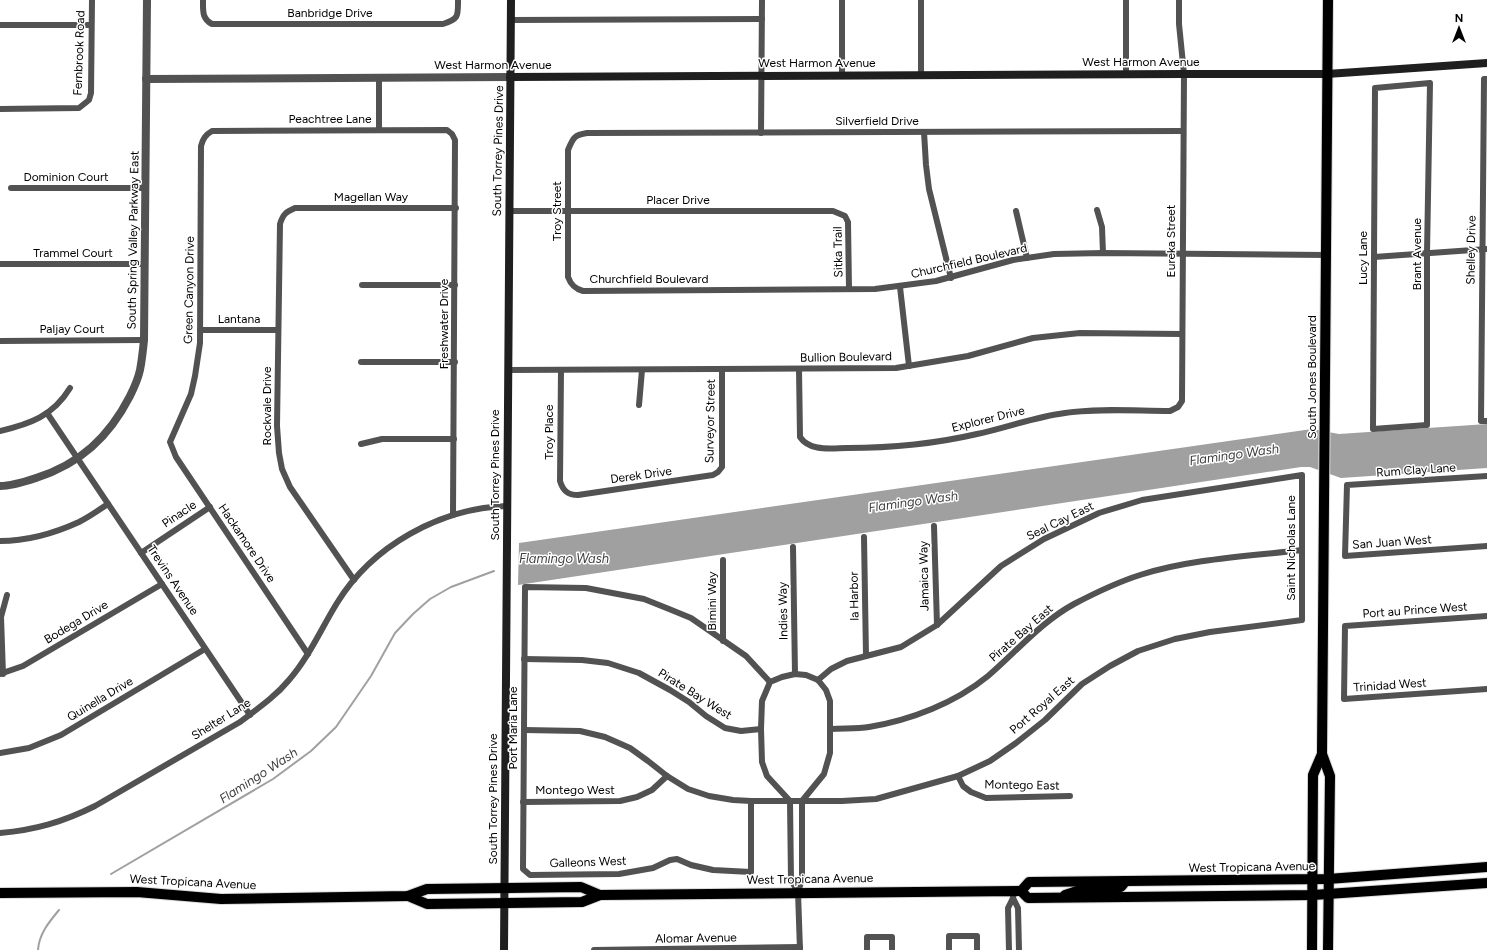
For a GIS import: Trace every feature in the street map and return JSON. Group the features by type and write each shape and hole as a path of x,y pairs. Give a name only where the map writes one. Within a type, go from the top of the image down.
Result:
{"main road":[{"name":"South Torrey Pines Drive","path":"504,950 511,0"},
{"name":"South Jones Boulevard","path":"1328,0 1322,754 1330,776 1328,950"},
{"name":"West Harmon Avenue","path":"510,77 1328,74 1487,63"},
{"name":"South Jones Boulevard","path":"1312,950 1313,775 1322,754"},
{"name":"West Tropicana Avenue","path":"1016,893 1029,882 1328,879 1487,867"},
{"path":"1062,898 1071,892 1080,890 1118,888 1124,884 1125,881"},
{"name":"West Tropicana Avenue","path":"408,896 427,904 582,902 600,895 798,892 1016,893 1028,898 1312,895 1487,883"},
{"name":"West Tropicana Avenue","path":"0,893 137,892 221,899 408,896 427,889 581,887 600,895"}],"street":[{"name":"Fernbrook Road","path":"0,108 79,108 84,106 89,100 91,93 92,0"},
{"name":"South Spring Valley Parkway East","path":"0,486 25,482 54,472 90,450 102,438 121,413 135,386 140,371 144,340 147,0"},
{"name":"Banbridge Drive","path":"203,0 204,18 207,22 212,24 443,24 453,20 458,11 458,0"},
{"path":"761,133 762,0"},
{"path":"842,0 842,75"},
{"path":"921,0 921,75"},
{"path":"1126,0 1126,74"},
{"name":"Eureka Street","path":"1178,406 1182,401 1184,74 1179,24 1179,0"},
{"path":"511,20 762,19"},
{"path":"0,26 91,25"},
{"name":"West Harmon Avenue","path":"146,78 510,77"},
{"path":"379,78 379,130"},
{"name":"Shelley Drive","path":"1484,421 1486,79"},
{"name":"Lucy Lane","path":"1373,429 1375,88 1430,83"},
{"name":"Brant Avenue","path":"1373,429 1427,425 1427,253 1430,83"},
{"name":"Peachtree Lane","path":"207,134 212,131 379,130 447,130 452,134"},
{"name":"Silverfield Drive","path":"573,138 579,134 587,133 1183,131"},
{"path":"924,132 929,189 951,278"},
{"name":"Green Canyon Drive","path":"170,442 192,388 200,343 201,146 202,139 207,134"},
{"name":"Freshwater Drive","path":"452,134 456,140 453,514"},
{"name":"Troy Street","path":"571,284 568,277 568,150 573,138"},
{"name":"Dominion Court","path":"11,188 146,188"},
{"name":"Magellan Way","path":"286,212 295,208 456,208"},
{"path":"1097,210 1102,227 1104,253"},
{"name":"Placer Drive","path":"509,211 833,211 845,216"},
{"path":"1016,211 1027,258"},
{"name":"Rockvale Drive","path":"286,212 282,217 280,224 278,330 277,441 282,469 290,487 300,503 354,580"},
{"name":"Sitka Trail","path":"845,216 848,222 849,289"},
{"path":"1374,257 1485,249"},
{"name":"Churchfield Boulevard","path":"571,284 577,289 583,291 875,289 900,287 936,281 1013,260 1054,254 1326,255"},
{"name":"Trammel Court","path":"0,264 145,264"},
{"path":"362,285 455,285"},
{"path":"900,287 909,366"},
{"name":"Lantana","path":"200,330 278,330"},
{"name":"Bullion Boulevard","path":"508,370 896,368 968,356 1033,338 1080,333 1182,334"},
{"name":"Paljay Court","path":"0,340 144,340"},
{"path":"361,362 455,362"},
{"name":"Surveyor Street","path":"718,472 722,467 722,369"},
{"name":"Explorer Drive","path":"799,369 800,437 803,442 815,448 902,446 943,441 978,434 1041,417 1066,412 1170,412 1178,406"},
{"name":"Troy Place","path":"561,370 560,481 562,488 566,492"},
{"path":"640,404 642,370"},
{"path":"0,431 22,426 36,420 62,400 70,388"},
{"name":"Trevins Avenue","path":"47,413 250,715"},
{"path":"361,444 382,439 454,438"},
{"name":"Hackamore Drive","path":"170,442 176,457 308,654"},
{"name":"Derek Drive","path":"566,492 572,495 578,495 713,475 718,472"},
{"name":"Saint Nicholas Lane","path":"1302,475 1302,620"},
{"name":"Seal Cay East","path":"818,680 846,661 901,647 937,625 1001,566 1044,539 1099,513 1142,500 1302,475"},
{"name":"Rum Clay Lane","path":"1347,485 1487,476"},
{"name":"San Juan West","path":"1347,485 1346,556 1487,546"},
{"path":"0,541 13,541 52,532 79,522 108,504"},
{"name":"Shelter Lane","path":"0,833 55,824 75,816 95,806 240,722 261,707 289,681 308,654 338,602 354,580 380,555 420,528 453,514 490,507 507,506"},
{"name":"Pinacle","path":"141,553 210,507"},
{"name":"Jamaica Way","path":"934,526 937,625"},
{"name":"la Harbor","path":"864,537 866,656"},
{"name":"Indies Way","path":"793,547 795,674"},
{"name":"Pirate Bay East","path":"830,728 868,728 900,720 960,696 987,677 1045,624 1072,604 1141,574 1188,563 1302,550"},
{"name":"Bimini Way","path":"723,560 723,641"},
{"name":"Bodega Drive","path":"1,674 23,666 162,584"},
{"name":"Port Maria Lane","path":"523,868 525,587 586,588 644,599 691,618 723,641"},
{"path":"1,674 2,617 7,595"},
{"name":"Port au Prince West","path":"1346,626 1487,616"},
{"name":"Port Royal East","path":"524,730 580,730 605,737 630,748 648,760 667,776 688,789 709,796 751,801 842,801 876,799 958,776 990,760 1016,743 1045,720 1082,684 1110,666 1138,652 1175,639 1302,620"},
{"name":"Trinidad West","path":"1346,626 1344,700 1487,688"},
{"path":"723,641 746,656 770,682"},
{"name":"Quinella Drive","path":"0,753 29,748 61,735 205,649"},
{"name":"Pirate Bay West","path":"524,659 582,660 608,663 639,673 670,690 725,728 741,730 761,729"},
{"path":"798,892 791,880 796,801 824,774 830,753 830,701 826,690 818,680 806,675 795,674 770,682 762,701 761,729 762,762 767,776 796,801 802,879 798,892 800,949"},
{"name":"Montego West","path":"523,802 620,801 637,797 652,790 667,776"},
{"name":"Montego East","path":"958,776 963,786 971,792 986,798 1070,796"},
{"name":"Galleons West","path":"523,868 530,875 619,874 653,868 670,860 677,860 713,870 751,872 751,801"},
{"path":"1009,950 1008,908 1016,893"},
{"path":"1016,893 1018,908 1019,950"},
{"path":"949,950 949,936 977,936 977,950"},
{"path":"867,950 867,938 892,937 892,950"},
{"name":"Alomar Avenue","path":"594,950 800,949"}],"water":[{"name":"Flamingo Wash","path":"1487,424 1487,468 1341,478 1310,467 1301,467 518,585 519,543 1312,429 1339,434"}],"waterway":[{"name":"Flamingo Wash","path":"111,874 273,779 311,751 336,727 371,676 395,633 413,614 430,599 451,587 494,571"},
{"name":"Flamingo Wash","path":"38,950 42,933 59,910"}]}
